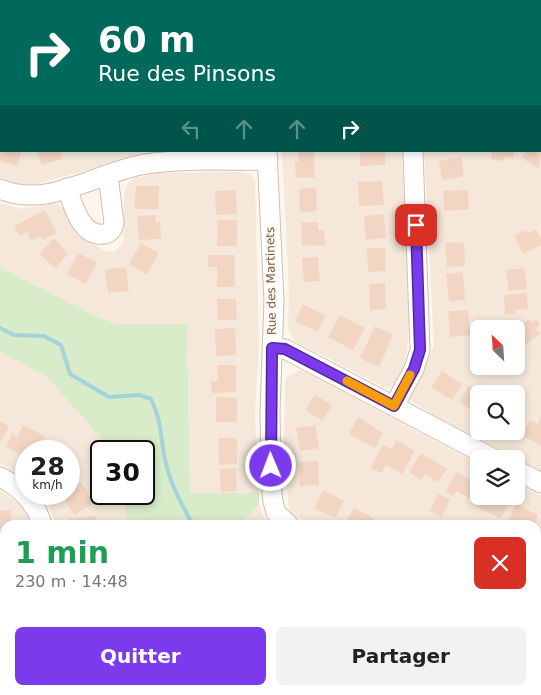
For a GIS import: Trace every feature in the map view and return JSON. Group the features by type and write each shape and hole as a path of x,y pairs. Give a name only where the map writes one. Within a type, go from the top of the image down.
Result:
{"street":[{"path":"394,406 414,369 420,350 413,152"},
{"path":"0,189 25,196 67,188 144,164 268,156"},
{"name":"Rue des Martinets","path":"268,156 274,301 270,411 272,502 276,513 284,520"},
{"path":"67,188 81,223 99,234 108,233 113,229 114,222 108,176"},
{"path":"272,348 285,349 477,450"},
{"path":"525,475 541,483"},
{"path":"0,477 22,492 34,506 40,520"}],"shaded area":[{"path":"0,152 155,152 36,184 21,185 0,177"},
{"path":"282,152 402,152 409,321 407,352 401,373 394,385 388,389 295,341 288,325 289,293"},
{"path":"424,152 541,152 541,471 525,463 525,450 500,450 481,440 525,440 525,385 470,385 470,434 433,415 410,400 434,346"},
{"path":"241,172 250,174 255,181 259,342 255,416 259,493 190,494 187,324 118,324 95,316 0,267 0,203 22,209 56,203 66,211 76,234 105,251 113,252 123,244 124,194 128,183 135,178 158,173"},
{"path":"0,352 47,377 105,440 90,440 90,505 125,505 127,520 54,520 48,505 80,505 80,440 15,440 15,472 0,463"},
{"path":"299,370 309,374 470,459 470,505 525,505 525,488 541,496 541,520 303,520 289,512 284,449 285,384 287,377"},
{"path":"0,490 15,501 15,505 21,506 29,520 0,520"},
{"path":"259,504 266,520 245,520"}],"green space":[{"path":"0,267 95,316 118,324 187,324 190,493 259,493 259,504 245,520 127,520 125,505 155,505 155,440 103,440 47,377 0,352"}],"building":[{"path":"0,152 22,152 17,166 0,161"},
{"path":"37,152 60,152 62,159 42,165"},
{"path":"298,152 314,152 315,177 296,178 295,162 299,161"},
{"path":"360,152 385,152 385,165 360,166"},
{"path":"492,152 514,152 513,158 504,157 504,161 491,159"},
{"path":"525,152 541,152 539,169 522,158"},
{"path":"461,157 464,176 442,180 439,161"},
{"path":"382,181 384,205 359,206 358,182"},
{"path":"136,186 159,186 159,209 134,209"},
{"path":"316,188 317,211 300,212 299,189"},
{"path":"236,190 237,214 216,215 215,191"},
{"path":"468,190 469,209 444,211 443,191"},
{"path":"45,210 57,233 42,240 40,236 31,241 27,232 19,236 14,226"},
{"path":"384,214 386,238 366,240 364,216"},
{"path":"155,215 156,223 160,222 161,239 139,240 137,216"},
{"path":"217,220 237,220 237,246 217,246"},
{"path":"318,222 318,230 324,230 325,245 302,246 301,223"},
{"path":"536,229 541,239 541,245 523,254 514,236 526,230 527,233"},
{"path":"54,238 68,254 55,268 39,254"},
{"path":"464,242 465,266 447,267 445,243"},
{"path":"141,243 159,253 147,274 129,264"},
{"path":"367,248 385,248 386,271 368,272"},
{"path":"78,253 97,262 86,284 67,274"},
{"path":"208,255 235,255 235,287 217,287 217,267 208,267"},
{"path":"318,257 320,281 304,282 302,258"},
{"path":"126,267 129,291 108,293 105,270"},
{"path":"524,268 527,289 509,291 506,270"},
{"path":"463,272 465,300 449,301 446,274"},
{"path":"385,283 386,309 370,310 369,284"},
{"path":"527,293 528,309 515,310 515,314 505,314 504,295"},
{"path":"217,299 236,299 237,320 218,320"},
{"path":"303,304 326,316 317,332 295,321"},
{"path":"468,310 470,335 450,337 448,311"},
{"path":"340,315 365,328 353,350 328,337"},
{"path":"529,319 531,323 536,319 540,325 536,328 540,334 525,345 525,322"},
{"path":"375,326 393,335 379,367 360,358"},
{"path":"235,328 236,355 216,356 215,329"},
{"path":"217,365 236,365 236,392 212,393 211,381 218,381"},
{"path":"442,371 462,384 452,400 431,387"},
{"path":"469,386 470,409 459,402"},
{"path":"315,395 332,405 322,421 305,410"},
{"path":"216,397 237,398 237,422 216,422"},
{"path":"358,417 383,433 375,448 349,434"},
{"path":"541,417 541,446 525,437 525,429 530,420 538,424"},
{"path":"0,421 9,426 0,443"},
{"path":"23,425 45,436 43,440 15,440 15,452 6,447 12,434 17,437"},
{"path":"315,425 319,448 300,451 296,428"},
{"path":"218,438 237,438 237,464 219,465"},
{"path":"396,440 415,451 402,474 386,465 381,473 370,468 383,445 391,449"},
{"path":"421,453 447,469 438,482 425,474 421,480 409,472"},
{"path":"318,461 319,485 300,486 299,462"},
{"path":"236,468 237,491 221,492 220,469"},
{"path":"456,472 470,480 470,498 456,491 454,496 446,492"},
{"path":"81,482 90,497 91,505 74,515 68,505 80,505"},
{"path":"323,490 344,501 335,518 314,508"},
{"path":"438,494 450,500 442,517 430,511"},
{"path":"474,505 508,505 501,519"},
{"path":"516,505 538,515 536,520 509,519"},
{"path":"354,508 375,519 374,520 347,520"},
{"path":"0,510 11,511 11,520 0,520"},
{"path":"96,516 96,520 69,520"}],"waterway":[{"path":"0,328 14,335 44,336 61,345 70,374 109,397 139,395 151,399 159,424 168,472 177,495 190,520"}],"slow traffic":[{"path":"347,381 394,406 410,375"}],"route":[{"path":"271,466 272,348 285,349 394,406 414,369 420,350 421,329 416,225"}]}
